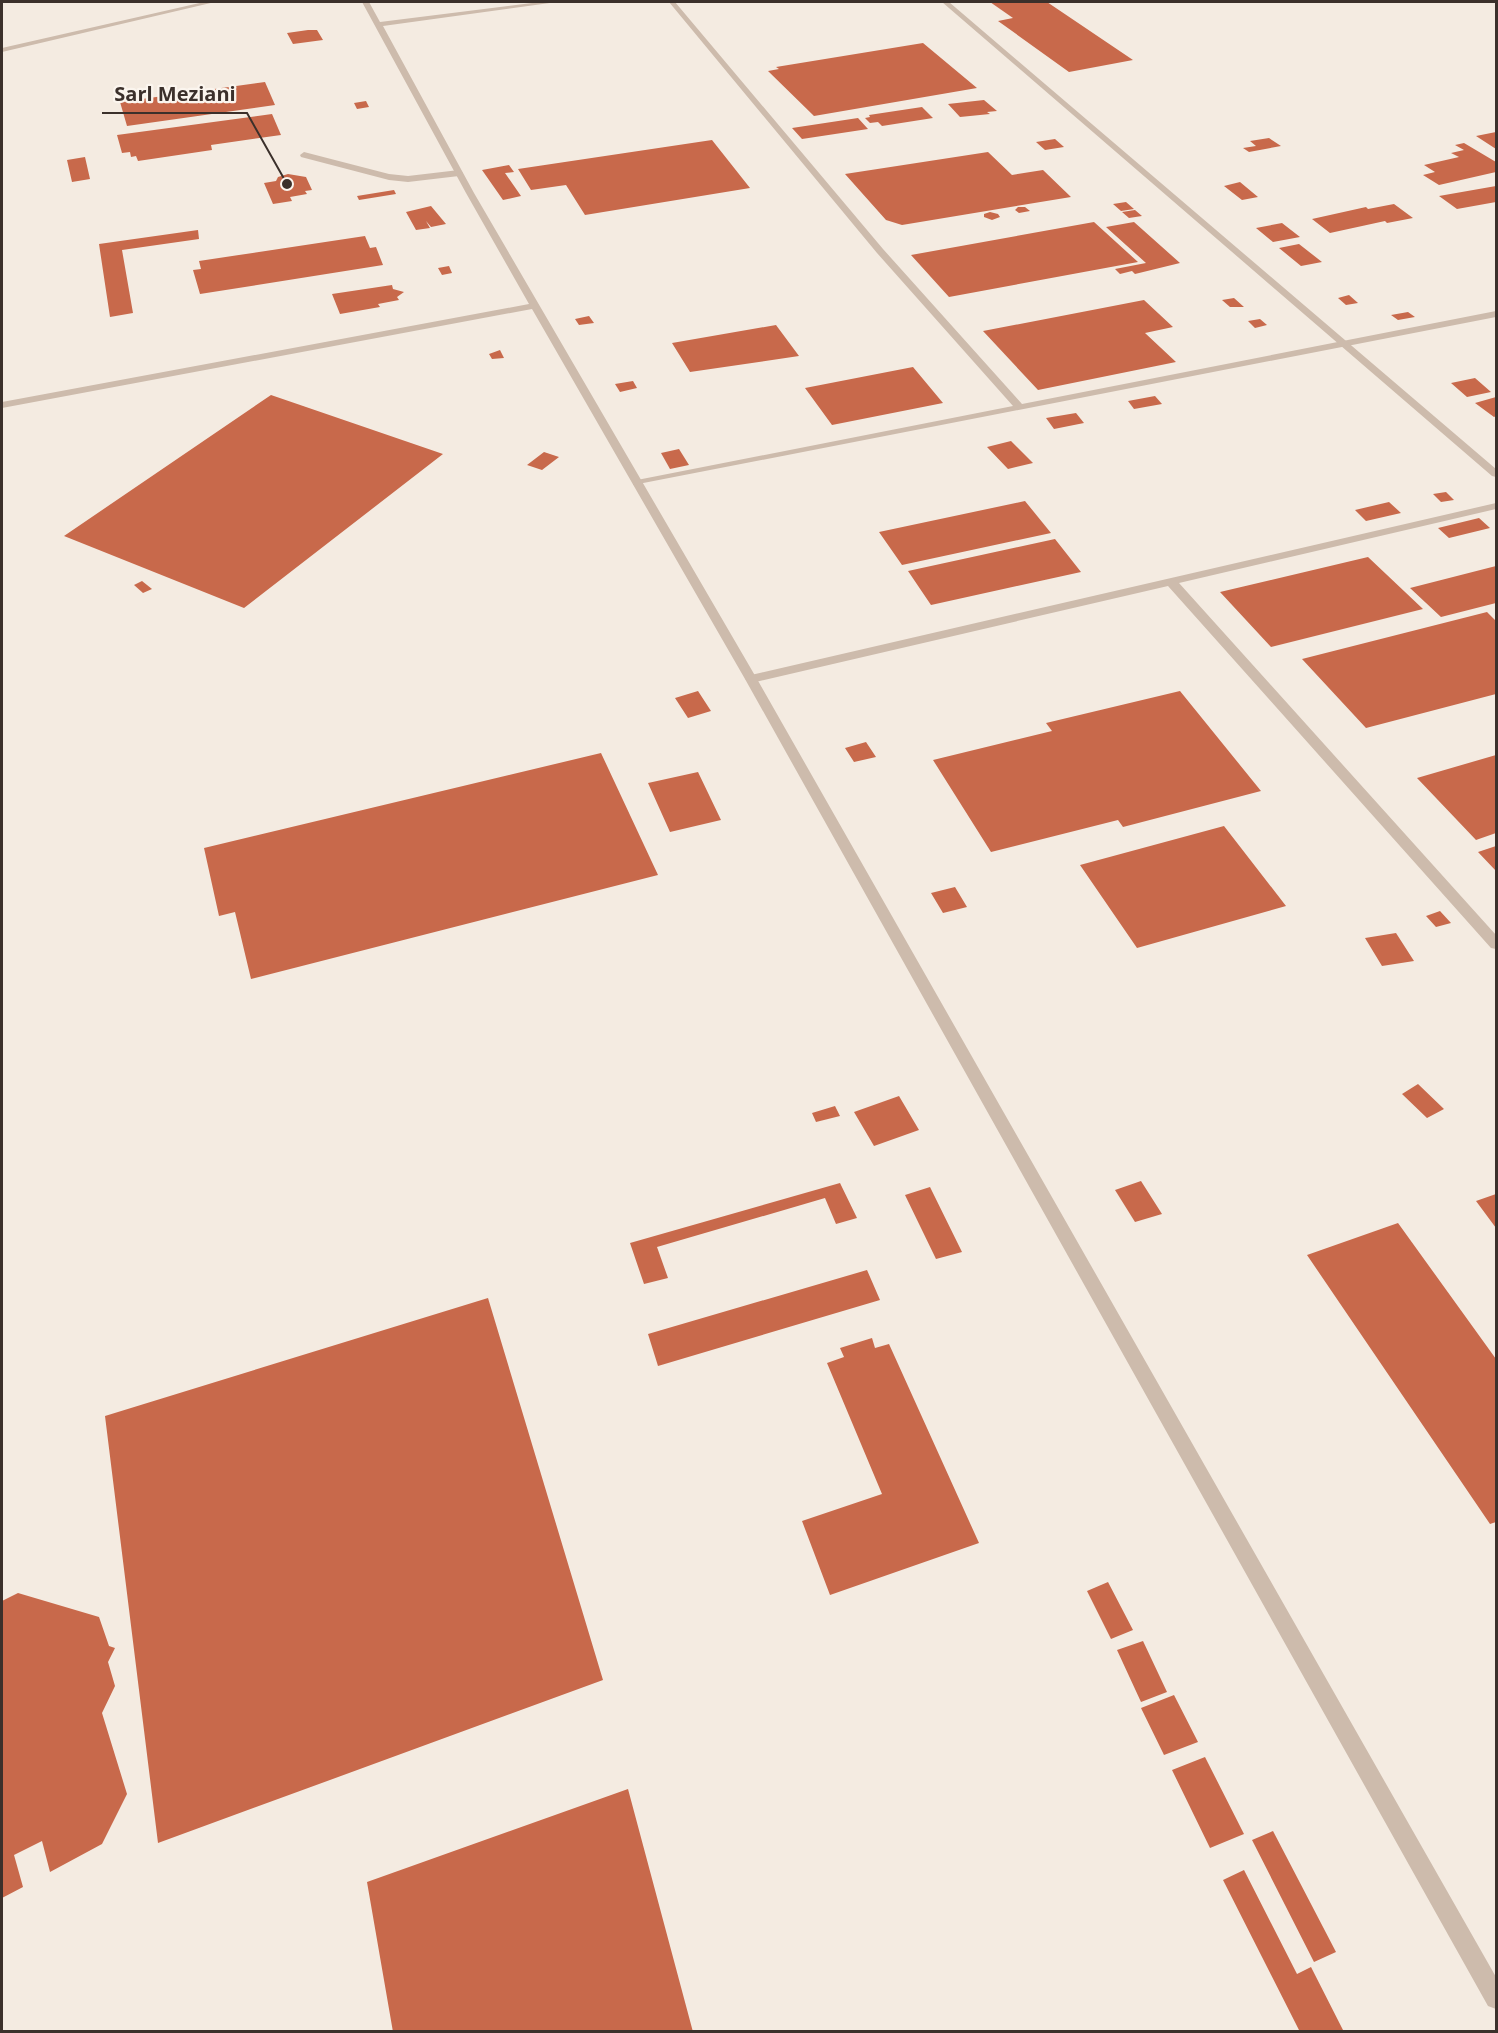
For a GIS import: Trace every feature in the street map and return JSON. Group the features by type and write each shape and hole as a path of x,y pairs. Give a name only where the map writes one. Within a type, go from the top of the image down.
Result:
{"street":[{"path":"2,50 211,2"},
{"path":"366,2 534,306 751,680 1497,1998"},
{"path":"380,24 554,2"},
{"path":"672,2 880,251 1019,407"},
{"path":"945,2 1497,474"},
{"path":"304,155 389,177 408,179 459,173"},
{"path":"2,405 534,306"},
{"path":"637,483 1497,314"},
{"path":"751,680 1497,506"},
{"path":"1172,583 1497,944"}],"building":[{"path":"990,2 1047,2 1133,60 1069,72 998,21 1013,18"},
{"path":"317,30 323,40 293,44 287,33"},
{"path":"923,43 977,88 814,116 768,71 779,69 776,67"},
{"path":"265,82 275,105 127,126 120,102"},
{"path":"984,100 997,111 987,112 990,114 960,117 948,104"},
{"path":"366,101 369,107 357,109 354,103"},
{"path":"922,107 933,118 882,126 878,122 870,123 865,118 870,117 869,115"},
{"path":"272,114 281,135 211,145 212,150 138,161 136,156 131,157 130,152 122,153 117,135"},
{"path":"858,118 868,129 802,139 792,128"},
{"path":"1496,132 1496,149 1476,136"},
{"path":"1269,138 1281,146 1249,152 1243,148 1256,146 1250,141"},
{"path":"1055,139 1064,147 1045,150 1036,142"},
{"path":"712,140 750,188 585,215 566,185 531,190 518,169"},
{"path":"1464,143 1496,162 1496,172 1439,185 1423,175 1435,172 1424,165 1459,157 1451,153 1464,150 1455,145"},
{"path":"988,152 1012,175 1043,170 1071,197 902,225 886,220 845,174"},
{"path":"85,157 90,179 72,182 67,160"},
{"path":"509,165 514,172 505,173 521,196 503,200 482,170"},
{"path":"288,174 306,177 312,190 305,191 307,194 290,197 292,201 273,204 264,183 276,181 278,177"},
{"path":"1240,182 1258,197 1242,200 1224,186"},
{"path":"1496,186 1496,202 1457,209 1439,196"},
{"path":"394,190 396,194 359,200 357,196"},
{"path":"1126,202 1134,209 1121,211 1113,204"},
{"path":"1394,204 1413,218 1387,223 1385,221 1330,233 1312,219 1366,207 1368,209"},
{"path":"431,206 446,224 431,227 426,221 430,228 416,230 406,212"},
{"path":"1018,207 1025,207 1030,211 1019,213 1015,210"},
{"path":"1135,210 1142,216 1129,218 1122,212"},
{"path":"990,212 1000,217 992,220 984,217 984,214"},
{"path":"1094,222 1138,262 949,297 911,255"},
{"path":"1134,222 1180,263 1135,274 1132,271 1120,274 1115,269 1146,263 1106,227"},
{"path":"1282,223 1300,237 1273,242 1256,228"},
{"path":"198,230 199,239 122,250 133,313 110,317 99,244"},
{"path":"365,236 370,248 376,247 383,265 200,294 193,270 201,269 199,261"},
{"path":"1299,244 1322,262 1301,266 1279,248"},
{"path":"449,266 452,273 442,275 438,268"},
{"path":"392,285 393,289 404,292 397,297 399,300 378,304 380,307 340,314 332,294"},
{"path":"1349,295 1358,303 1346,305 1338,298"},
{"path":"1234,298 1244,307 1230,307 1222,300"},
{"path":"1144,300 1173,327 1145,333 1176,362 1038,390 983,331"},
{"path":"1408,312 1415,317 1398,320 1391,315"},
{"path":"589,316 594,323 579,325 575,319"},
{"path":"1260,319 1267,325 1255,328 1248,321"},
{"path":"776,325 799,356 690,372 672,343"},
{"path":"500,350 504,358 492,359 489,354"},
{"path":"913,367 943,403 832,425 805,388"},
{"path":"1475,378 1491,392 1467,397 1451,383"},
{"path":"633,381 637,388 620,392 615,384"},
{"path":"271,395 443,454 244,608 64,536"},
{"path":"1155,396 1162,404 1134,409 1128,401"},
{"path":"1496,397 1496,416 1494,417 1475,403"},
{"path":"1076,413 1084,423 1054,429 1046,418"},
{"path":"1011,441 1033,463 1008,469 987,447"},
{"path":"679,449 689,465 670,469 661,453"},
{"path":"544,452 559,457 542,470 527,465"},
{"path":"1446,492 1454,500 1441,502 1433,494"},
{"path":"1025,501 1051,533 902,565 879,532"},
{"path":"1389,502 1401,513 1366,521 1355,510"},
{"path":"1479,518 1490,528 1449,538 1438,528"},
{"path":"1055,539 1081,572 931,605 908,571"},
{"path":"1368,557 1423,609 1271,647 1220,592"},
{"path":"1496,566 1496,603 1441,617 1410,588"},
{"path":"142,581 152,589 143,593 134,585"},
{"path":"1487,612 1496,621 1496,694 1366,728 1302,659"},
{"path":"698,691 711,711 688,718 675,698"},
{"path":"1180,691 1261,791 1123,827 1118,820 991,852 933,760 1052,731 1046,723"},
{"path":"866,742 876,757 854,762 845,748"},
{"path":"601,753 658,875 251,979 235,912 219,916 204,848"},
{"path":"1496,755 1496,833 1476,840 1417,778"},
{"path":"698,772 721,820 670,832 648,783"},
{"path":"1224,826 1286,906 1137,948 1080,865"},
{"path":"1496,846 1496,871 1478,852"},
{"path":"955,887 967,907 943,913 931,893"},
{"path":"1440,911 1451,923 1436,927 1426,916"},
{"path":"1396,933 1414,961 1382,966 1365,938"},
{"path":"1418,1084 1444,1109 1427,1118 1402,1094"},
{"path":"899,1096 919,1130 874,1146 854,1112"},
{"path":"835,1106 840,1116 816,1122 812,1113"},
{"path":"1141,1181 1162,1214 1135,1222 1115,1190"},
{"path":"840,1183 857,1218 836,1224 825,1198 657,1247 668,1278 644,1284 630,1243"},
{"path":"930,1187 962,1252 936,1259 905,1195"},
{"path":"1496,1194 1496,1228 1476,1201"},
{"path":"1398,1223 1496,1359 1496,1522 1490,1524 1307,1255"},
{"path":"867,1270 880,1300 658,1366 648,1334"},
{"path":"488,1298 603,1680 158,1843 105,1416"},
{"path":"872,1338 875,1348 889,1344 979,1543 830,1595 802,1521 882,1494 827,1363 844,1357 840,1348"},
{"path":"1108,1582 1133,1630 1111,1639 1087,1591"},
{"path":"18,1593 99,1617 109,1646 115,1648 108,1662 115,1686 102,1713 127,1794 102,1844 50,1872 42,1841 14,1855 23,1887 2,1898 2,1601"},
{"path":"1143,1641 1167,1692 1141,1702 1117,1650"},
{"path":"1174,1695 1198,1742 1164,1755 1141,1708"},
{"path":"1205,1757 1244,1834 1210,1848 1172,1770"},
{"path":"628,1789 693,2032 393,2032 367,1882"},
{"path":"1273,1831 1336,1952 1314,1962 1252,1840"},
{"path":"1244,1870 1297,1974 1311,1967 1344,2032 1300,2032 1223,1880"}],"place":[{"name":"Sarl Meziani","path":"287,184"}]}
